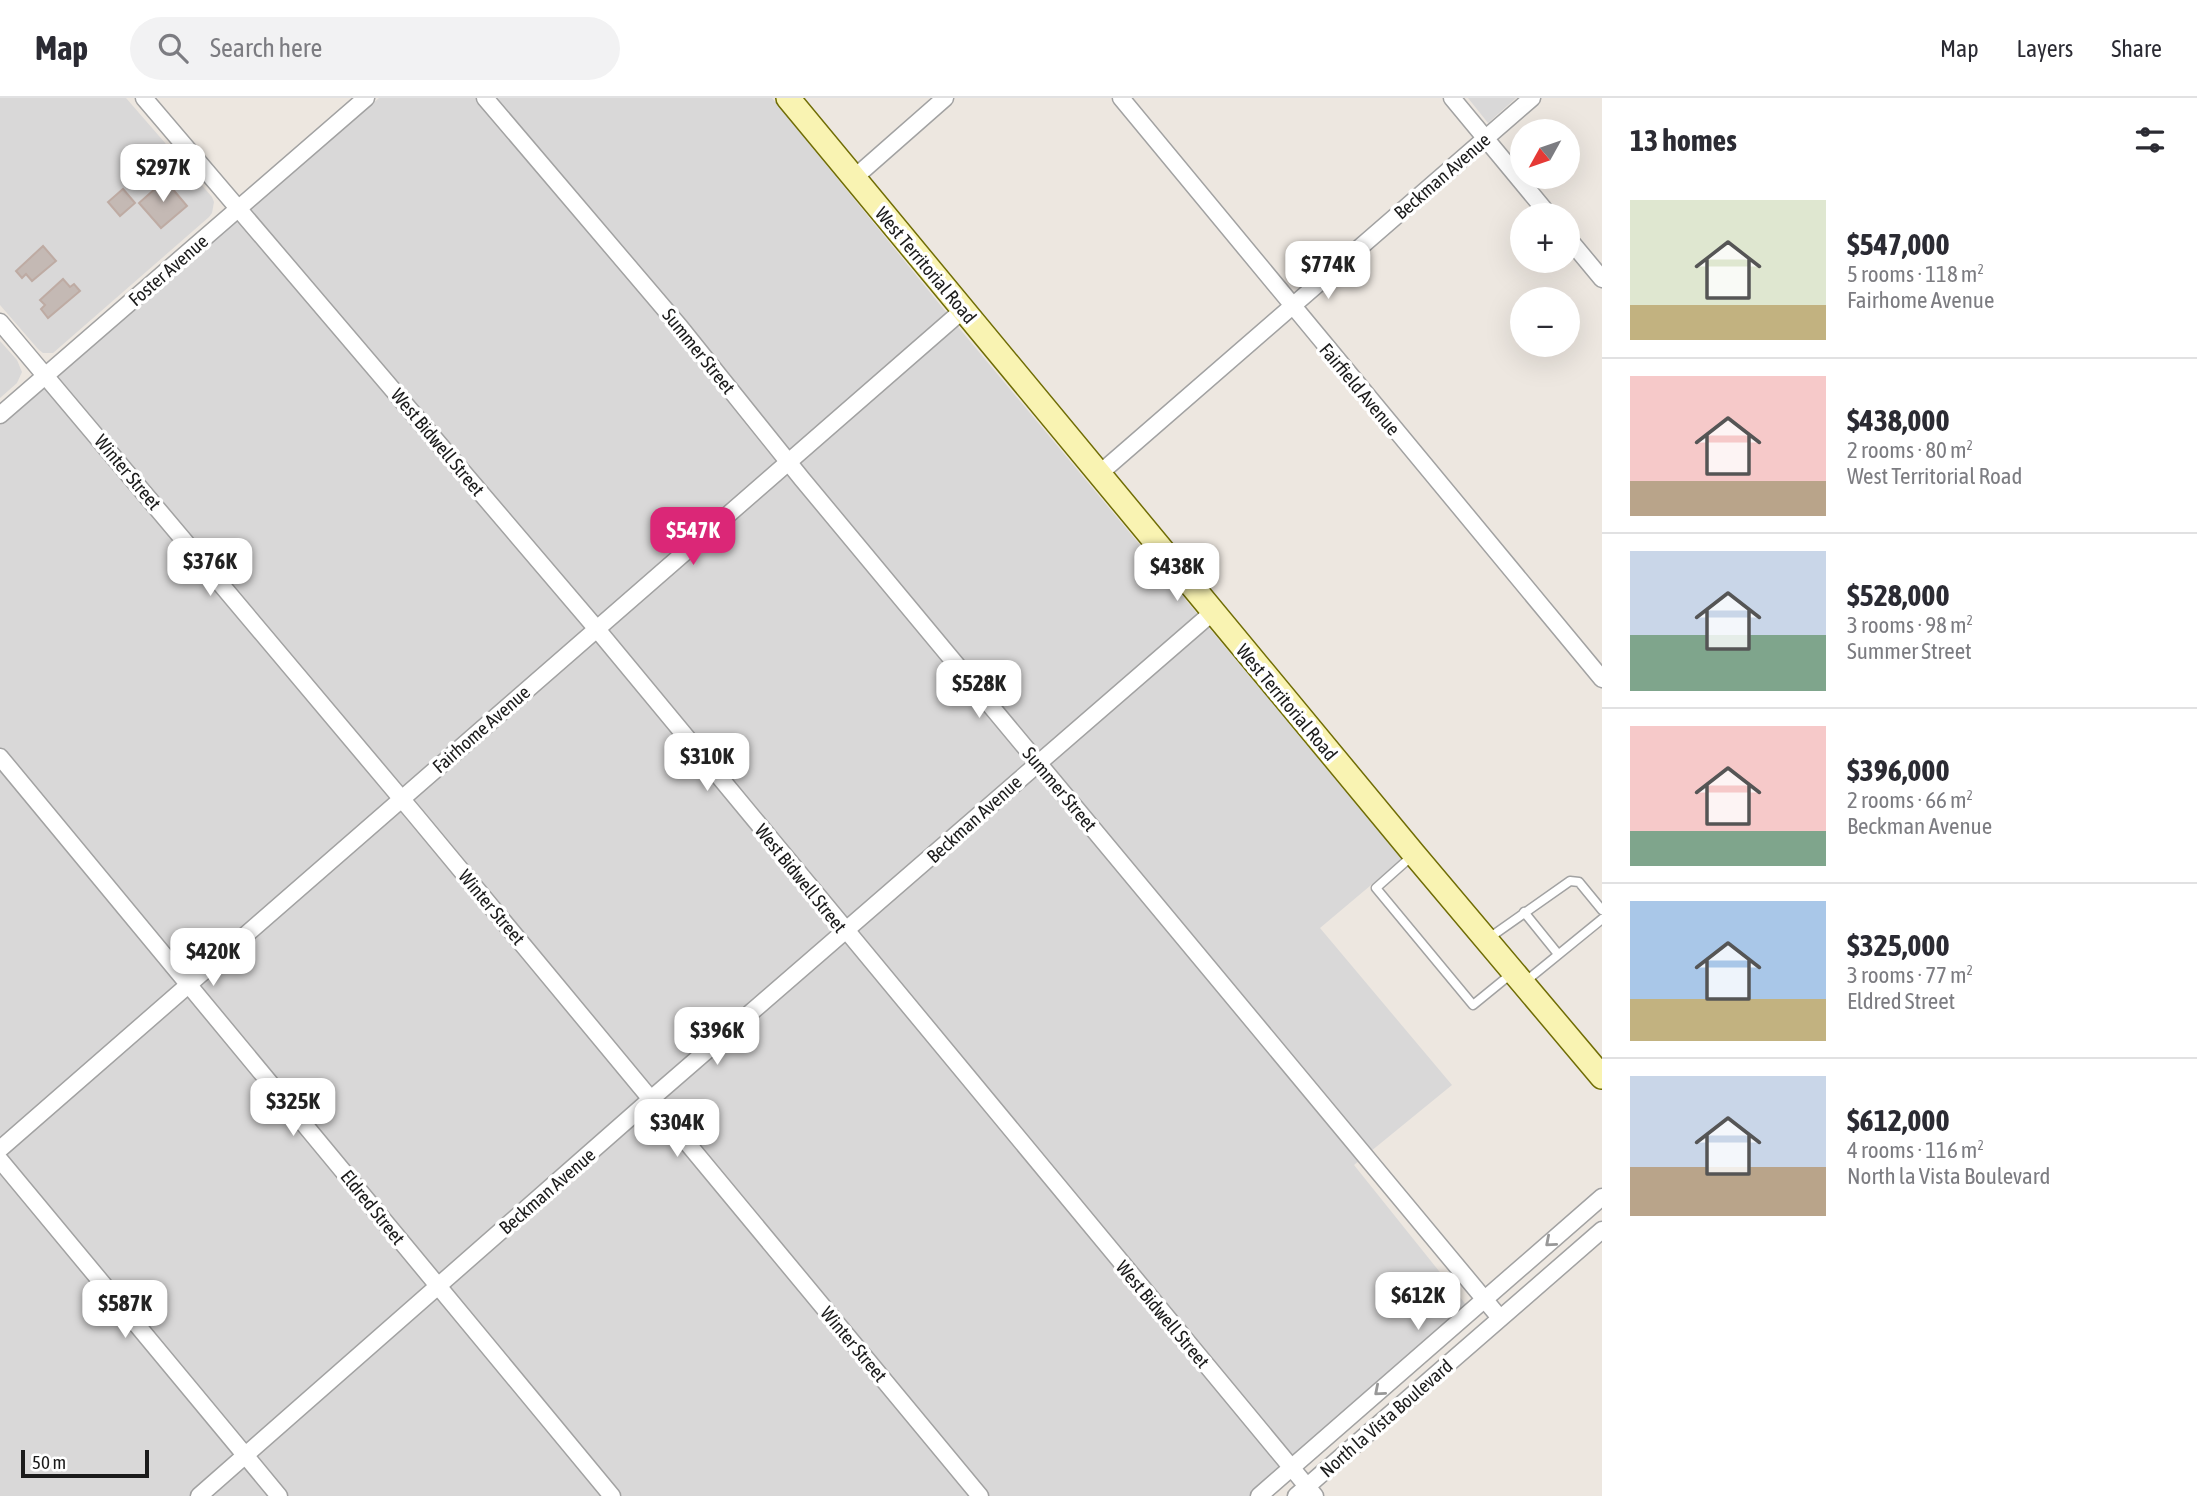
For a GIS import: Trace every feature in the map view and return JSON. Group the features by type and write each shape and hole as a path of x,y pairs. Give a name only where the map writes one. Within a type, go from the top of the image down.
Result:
{"street":[{"name":"West Bidwell Street","path":"144,98 596,628 845,933 1291,1468 1306,1493"},
{"name":"Foster Avenue","path":"0,415 366,98"},
{"name":"Summer Street","path":"485,98 680,327 787,461 1500,1318"},
{"name":"West Territorial Road","path":"788,98 1602,1077"},
{"path":"854,178 945,98"},
{"name":"Fairfield Avenue","path":"1121,98 1602,679"},
{"path":"1452,98 1539,203"},
{"name":"Beckman Avenue","path":"1099,474 1532,98"},
{"path":"1580,252 1602,279"},
{"name":"Fairhome Avenue","path":"0,1149 963,310"},
{"name":"Winter Street","path":"0,322 401,798 980,1496"},
{"name":"Beckman Avenue","path":"199,1496 651,1099 1213,612"},
{"name":"Eldred Street","path":"0,757 612,1496"},
{"path":"0,1160 279,1496"},
{"name":"North la Vista Boulevard","path":"1259,1496 1602,1197"},
{"name":"North la Vista Boulevard","path":"1306,1493 1602,1230"}],"lane":[{"path":"1414,854 1376,888 1473,1005 1558,954 1602,919"},
{"path":"1486,940 1570,881 1579,882 1602,909"},
{"path":"1524,912 1558,954"}],"shaded area":[{"path":"0,98 126,98 214,202 209,217 53,353 43,353 38,349 0,305"},
{"path":"379,98 772,98 959,328 1402,859 1320,928 1452,1085 1354,1165 1475,1316 1265,1496 0,1496 0,425"},
{"path":"1468,98 1516,98 1488,123"},
{"path":"0,341 17,360 22,372 17,383 0,398"}],"building":[{"path":"165,180 187,206 161,228 139,203"},
{"path":"123,189 135,203 120,216 108,202"},
{"path":"43,246 56,261 32,281 26,274 22,278 16,271"},
{"path":"63,279 70,287 74,284 80,291 48,318 41,309 45,305 40,300"}]}
